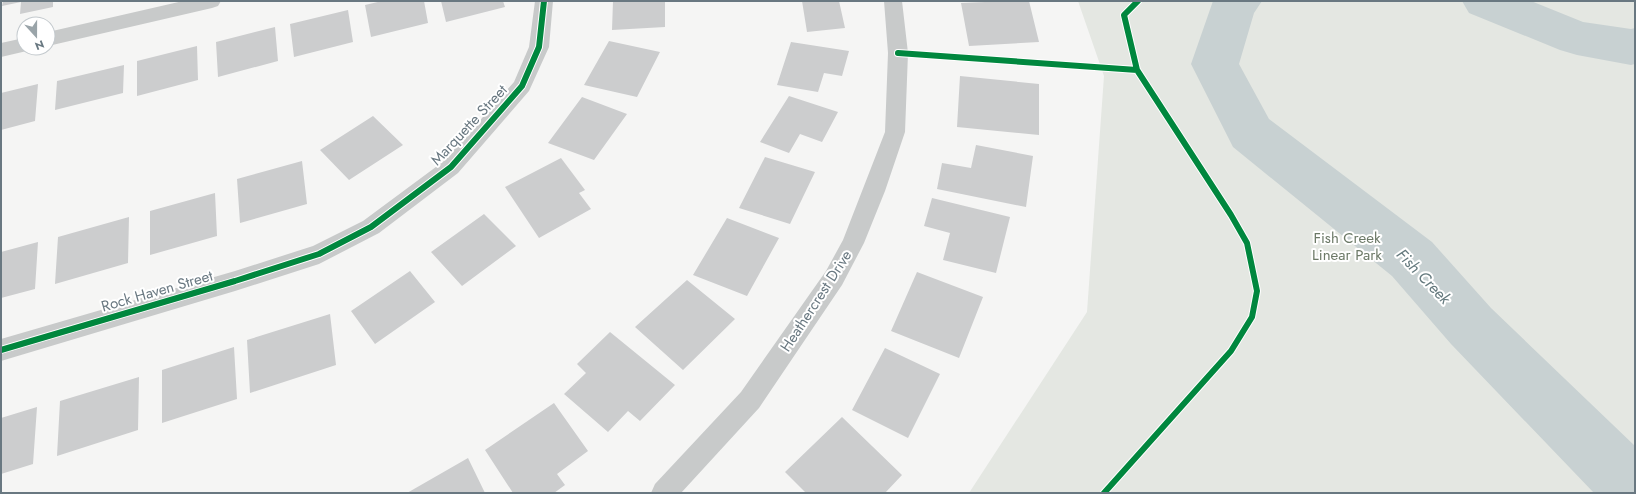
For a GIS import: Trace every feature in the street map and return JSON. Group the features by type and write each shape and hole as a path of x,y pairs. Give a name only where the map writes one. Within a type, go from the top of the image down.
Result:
{"street":[{"path":"56,37 212,1"},
{"name":"Marquette Street","path":"319,254 371,227 451,167 522,86 539,47 544,1"},
{"name":"Heathercrest Drive","path":"664,493 750,400 834,278 853,243 874,191 895,132 898,53 893,1"},
{"path":"1,50 16,47"},
{"name":"Rock Haven Street","path":"1,350 235,281 319,254"}],"path":[{"path":"898,53 1136,67 1141,77"}],"green space":[{"name":"Fish Creek Linear Park","path":"1078,1 1635,1 1635,493 969,493 1087,312 1104,76"}],"building":[{"path":"3,1 53,1 53,7 20,14 21,2 2,6"},
{"path":"382,1 424,1 428,23 371,37 365,5"},
{"path":"441,1 503,1 505,7 446,22"},
{"path":"613,1 665,1 665,27 612,30"},
{"path":"802,1 839,1 845,28 807,32"},
{"path":"1029,1 1039,42 969,46 961,3"},
{"path":"348,10 353,42 294,57 290,24"},
{"path":"275,27 278,61 218,77 216,42"},
{"path":"609,41 660,52 637,97 584,85"},
{"path":"791,42 849,51 842,76 824,73 818,92 777,85"},
{"path":"197,46 198,80 137,96 137,61"},
{"path":"124,65 123,93 55,110 57,81"},
{"path":"960,76 1039,84 1039,135 957,127"},
{"path":"38,84 35,121 1,130 1,93"},
{"path":"789,96 838,112 822,142 800,134 789,153 760,142"},
{"path":"582,97 627,114 594,160 548,143"},
{"path":"373,116 403,145 349,180 320,150"},
{"path":"976,145 1033,156 1026,207 937,189 942,163 971,168"},
{"path":"765,157 815,172 790,224 739,208"},
{"path":"561,158 585,190 579,193 591,209 539,238 505,187"},
{"path":"302,161 307,204 240,223 237,179"},
{"path":"215,193 217,236 150,255 150,211"},
{"path":"932,198 1010,217 996,273 943,260 950,233 924,226"},
{"path":"484,214 516,246 462,286 431,252"},
{"path":"129,217 128,263 55,284 58,237"},
{"path":"727,218 779,238 747,296 693,275"},
{"path":"38,242 35,289 1,298 1,252"},
{"path":"410,271 435,302 375,344 351,311"},
{"path":"917,272 983,297 959,358 891,331"},
{"path":"687,280 735,319 683,370 635,327"},
{"path":"330,314 336,365 250,393 247,340"},
{"path":"610,332 675,385 640,421 628,411 608,432 564,394 586,373 577,364"},
{"path":"234,347 237,399 162,423 162,370"},
{"path":"885,348 940,374 908,438 852,410"},
{"path":"139,377 138,430 57,456 60,401"},
{"path":"554,403 588,451 557,474 565,485 554,493 513,493 485,450"},
{"path":"37,407 33,464 1,474 1,418"},
{"path":"842,417 902,475 885,493 806,493 785,472"},
{"path":"468,458 485,493 407,493"}],"waterway":[{"name":"Fish Creek","path":"1239,1 1234,4 1215,64 1251,133 1412,259 1471,326 1635,490"},
{"name":"Fish Creek","path":"1485,1 1577,38 1631,47 1635,46"}],"cycle path":[{"path":"1,350 235,281 319,254 371,227 451,167 522,86 539,47 544,1"},
{"path":"1104,493 1231,351 1252,317 1257,291 1247,243 1231,215 1137,70 1124,15 1138,1"},
{"path":"898,53 1137,70"}]}
